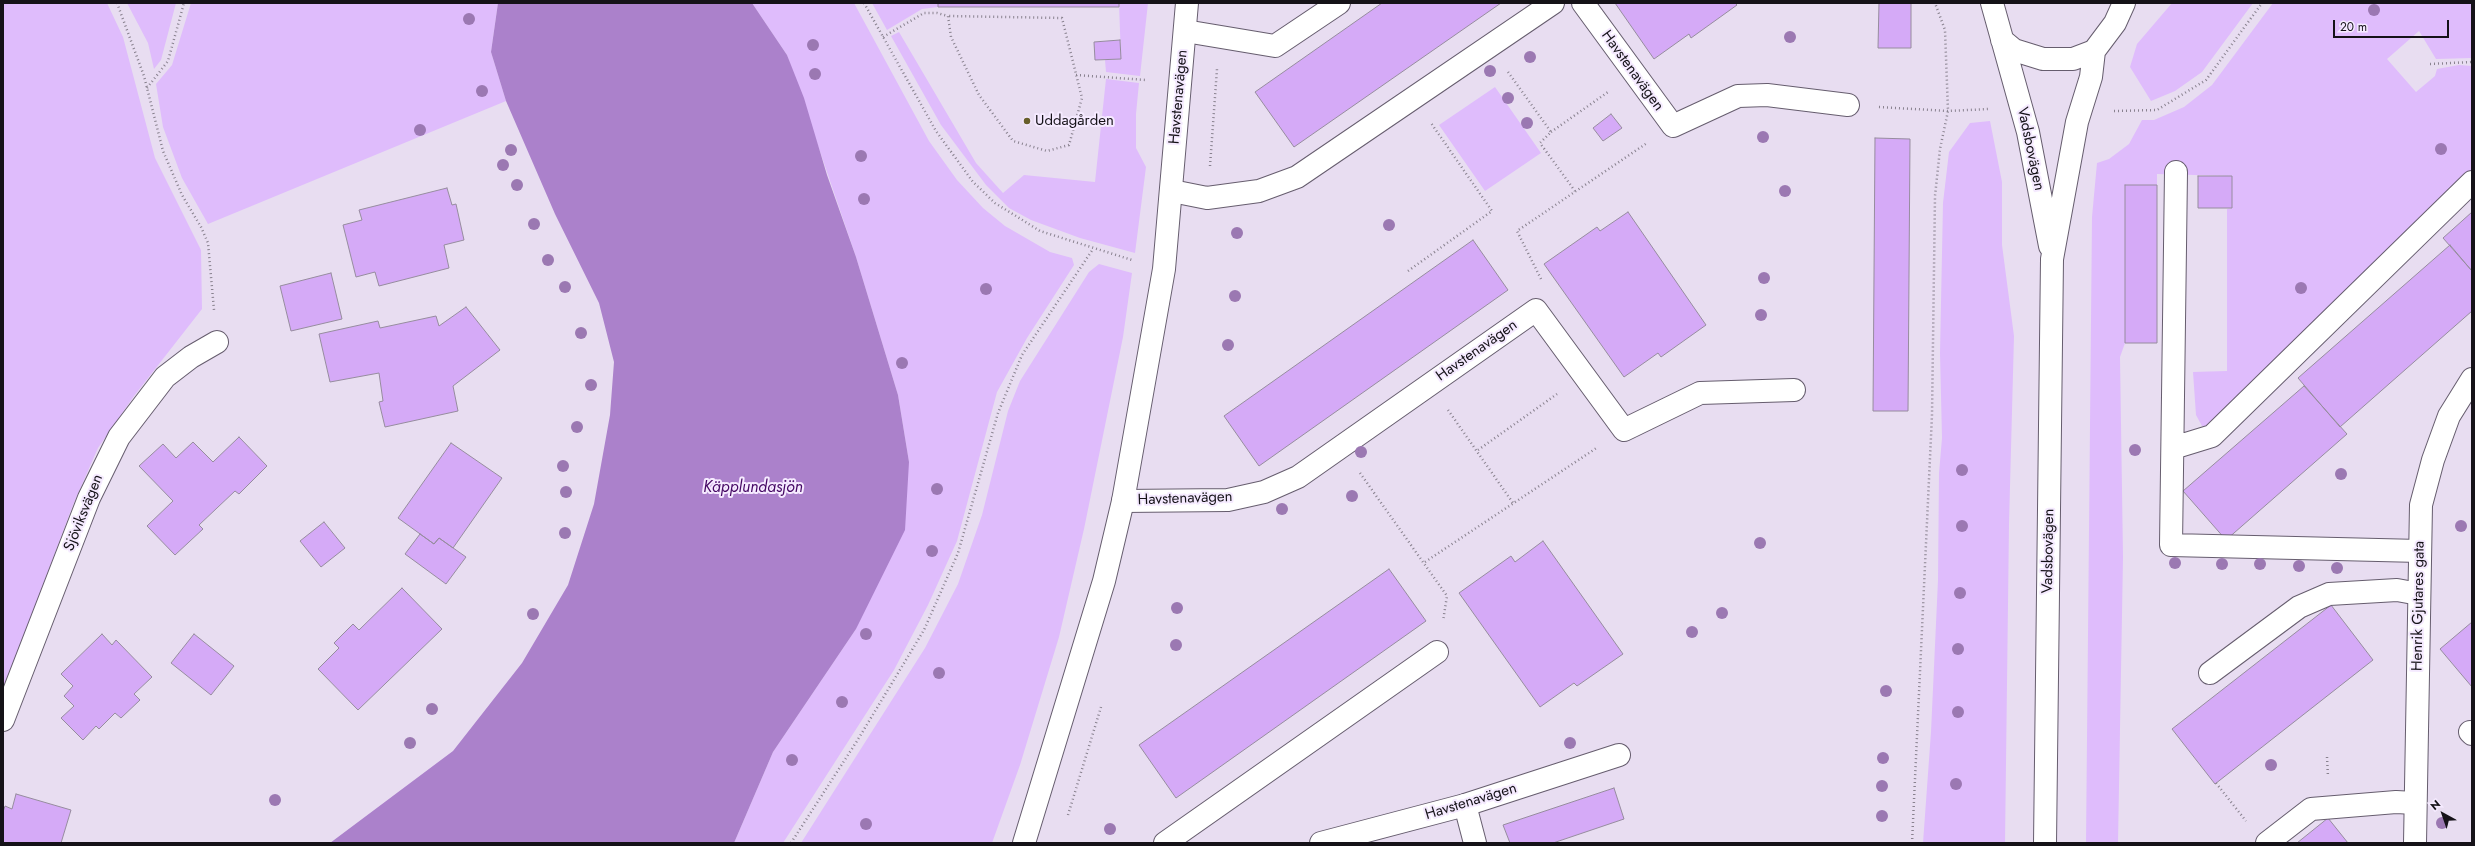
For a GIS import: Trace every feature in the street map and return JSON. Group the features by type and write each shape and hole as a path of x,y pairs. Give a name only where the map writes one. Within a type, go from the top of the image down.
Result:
{"street":[{"name":"Havstenavägen","path":"1024,843 1104,581 1123,501 1164,269 1172,191 1187,3"},
{"path":"1184,31 1275,46 1339,3"},
{"path":"1172,191 1207,198 1258,191 1297,177 1554,3"},
{"name":"Havstenavägen","path":"1583,3 1673,126 1738,96 1767,95 1848,105"},
{"name":"Vadsbovägen","path":"1992,3 2028,132 2052,259"},
{"name":"Vadsbovägen","path":"2045,843 2052,259 2077,122 2091,76 2094,52 2115,23 2124,3"},
{"path":"2002,40 2014,50 2043,59 2073,59 2094,52"},
{"path":"2176,172 2171,545 2420,551"},
{"path":"2173,448 2212,436 2472,182"},
{"name":"Havstenavägen","path":"1123,501 1228,500 1264,492 1298,477 1536,310"},
{"path":"1536,310 1624,430 1700,393 1794,390"},
{"name":"Sjöviksvägen","path":"3,720 88,498 119,437 165,377 190,357 217,342"},
{"name":"Henrik Gjutares gata","path":"2415,843 2421,505 2433,460 2450,416 2472,379"},
{"path":"2210,673 2299,606 2329,594 2397,590 2419,594"},
{"path":"1165,843 1437,652"},
{"name":"Havstenavägen","path":"1321,843 1465,806 1619,755"},
{"path":"2267,843 2311,809 2396,802 2415,803"},
{"path":"1465,806 1475,843"}],"path":[{"path":"117,3 130,34 163,151 182,194 201,226 208,243 217,342"},
{"path":"146,89 168,61 184,3"},
{"path":"864,3 936,131 973,182 995,203 1040,231 1093,249 1139,262"},
{"path":"1912,843 1932,415 1935,196 1940,149 1948,111 1944,30 1935,3"},
{"path":"2110,111 2158,110 2206,80 2262,3"},
{"path":"883,37 924,13 937,13 948,16 1062,18 1082,98 1070,145 1047,151 1013,141 979,95 951,37 948,16"},
{"path":"1490,46 1551,132"},
{"path":"2430,64 2472,62"},
{"path":"1575,191 1540,143 1551,132 1634,74"},
{"path":"1076,75 1146,80"},
{"path":"1408,271 1492,211 1414,98"},
{"path":"1881,107 1948,111 1989,109"},
{"path":"1536,310 1542,282 1516,231 1673,126"},
{"path":"791,843 857,742 924,630 958,553 998,412 1022,355 1093,249"},
{"path":"1478,450 1584,375"},
{"path":"1429,384 1478,450 1513,503"},
{"path":"1425,562 1624,430"},
{"path":"1341,446 1448,596 1437,652"},
{"path":"2216,783 2249,825"}],"shaded area":[{"path":"3,3 107,3 123,37 155,158 201,250 202,309 134,396 98,448 73,505 3,691"},
{"path":"127,3 176,3 161,60 154,69 148,43"},
{"path":"191,3 498,3 491,52 506,101 208,224 182,178 163,127 156,84 172,65"},
{"path":"752,3 854,3 929,141 957,180 983,208 1005,226 1050,252 1072,258 1074,265 1027,338 997,392 957,541 928,605 894,670 783,843 734,843 773,752 856,629 909,462 898,395 856,257 787,55"},
{"path":"872,3 938,3 938,7 922,9 887,30"},
{"path":"1119,3 1148,3 1140,76 1106,72 1105,60 1121,59"},
{"path":"2172,3 2253,3 2202,72 2175,91 2151,101 2130,67 2137,44"},
{"path":"2273,3 2472,3 2472,58 2436,59 2419,31 2387,59 2416,92 2435,76 2437,69 2459,65 2472,66 2472,170 2425,213 2210,426 2202,426 2196,415 2193,372 2227,371 2227,209 2232,208 2232,176 2157,174 2157,185 2125,185 2125,343 2120,357 2123,557 2118,843 2086,843 2092,217 2097,163 2109,159 2129,144 2142,120 2154,120 2184,107 2212,85"},
{"path":"899,32 976,163 1003,193 1024,175 1095,182 1106,79 1139,83 1136,114 1136,148 1146,167 1135,253 1080,238 1031,220 1009,208 986,185 941,125 891,36"},
{"path":"1495,87 1541,153 1485,191 1439,125"},
{"path":"1990,121 2002,182 2002,245 2014,336 2009,524 2005,843 1923,843 1931,732 1938,580 1939,473 1942,438 1940,353 1943,203 1949,152 1970,123"},
{"path":"1099,264 1132,273 1123,337 1084,529 1059,637 1020,765 992,843 801,843 925,648 958,584 982,515 1008,411 1020,381 1089,272"}],"water":[{"name":"Käpplundasjön","path":"498,3 752,3 787,55 804,98 827,175 856,257 898,395 909,462 905,530 856,629 773,752 734,843 330,843 453,751 522,663 568,585 594,504 610,415 614,362 599,303 555,214 506,101 491,52"}],"building":[{"path":"938,3 1119,3 1119,7 938,7"},
{"path":"1382,3 1501,3 1294,147 1255,92"},
{"path":"1615,3 1735,3 1737,5 1691,38 1689,34 1654,59"},
{"path":"1879,3 1911,3 1911,48 1878,48"},
{"path":"1120,40 1121,59 1095,60 1094,42"},
{"path":"1611,114 1622,128 1603,141 1593,128"},
{"path":"1875,138 1910,139 1908,411 1873,411"},
{"path":"2198,176 2232,176 2232,208 2198,208"},
{"path":"2125,185 2157,185 2157,343 2125,343"},
{"path":"447,188 452,205 456,204 464,240 444,245 449,268 379,286 375,272 356,277 343,225 362,220 359,210"},
{"path":"1628,212 1706,325 1661,357 1658,353 1624,377 1544,264 1597,227 1600,231"},
{"path":"2472,212 2472,271 2443,238"},
{"path":"1473,240 1508,290 1259,466 1224,416"},
{"path":"2450,245 2472,271 2472,311 2340,427 2298,378"},
{"path":"331,273 342,319 291,331 280,286"},
{"path":"466,307 500,350 453,386 458,411 385,427 379,402 383,401 379,373 330,382 319,334 378,321 380,328 436,316 439,326"},
{"path":"2304,386 2347,434 2226,540 2183,491"},
{"path":"239,437 267,466 239,494 235,491 199,525 203,529 175,555 147,526 173,501 139,466 163,444 176,458 193,442 213,462"},
{"path":"451,443 502,478 453,548 439,538 434,544 398,518"},
{"path":"324,522 345,548 321,567 300,541"},
{"path":"420,534 434,544 439,538 466,557 446,584 405,554"},
{"path":"1543,541 1623,654 1577,686 1574,683 1540,707 1459,593 1511,556 1515,562"},
{"path":"1389,569 1426,621 1176,798 1139,745"},
{"path":"402,588 442,629 358,710 318,669 339,648 334,643 353,624 359,630"},
{"path":"2331,605 2373,660 2215,784 2172,729"},
{"path":"2472,622 2472,687 2440,649"},
{"path":"102,634 112,645 116,640 152,677 134,694 140,700 121,718 115,713 99,729 96,726 83,740 61,718 74,706 64,696 73,686 61,674"},
{"path":"194,634 234,666 211,695 171,663"},
{"path":"1614,788 1624,819 1553,843 1510,843 1503,825"},
{"path":"16,794 71,810 61,843 3,843 3,812 5,806 12,809"},
{"path":"2328,818 2348,843 2297,843"}],"place":[{"name":"Uddagården","path":"1027,121"}]}
